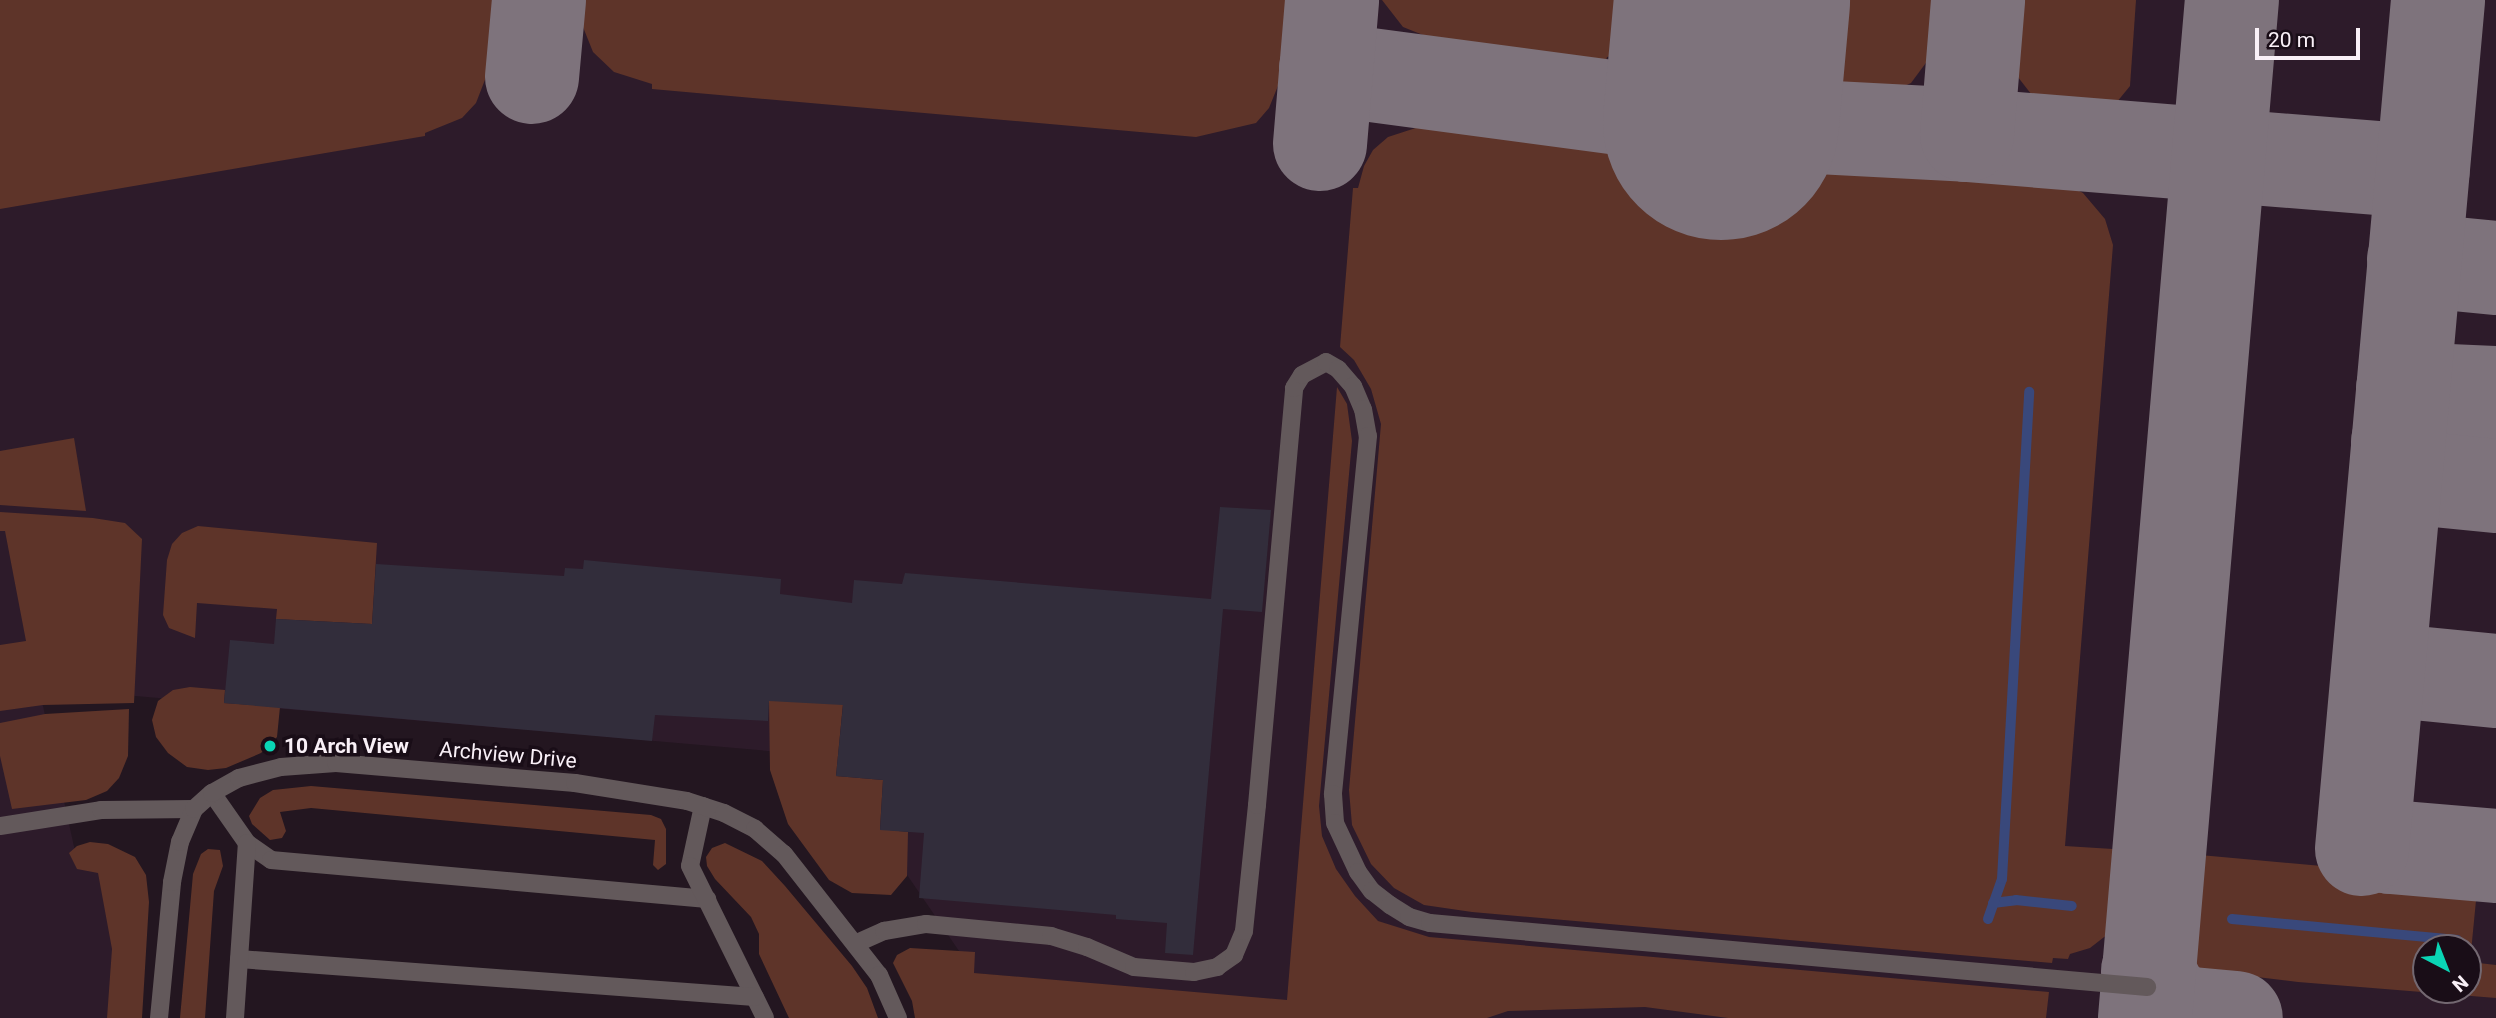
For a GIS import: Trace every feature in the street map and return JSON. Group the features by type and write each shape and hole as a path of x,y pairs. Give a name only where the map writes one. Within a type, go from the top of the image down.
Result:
{"lane":[{"path":"857,943 884,930 926,924 1051,936 1087,947 1134,967 1194,972 1217,967 1234,955 1244,931 1255,830 1294,388 1302,375 1326,362 1338,369 1353,386 1363,409 1368,436 1334,780 1335,823 1358,872 1373,891 1390,905 1409,917 1430,923 2147,986"},
{"name":"Archview Drive","path":"159,1018 172,882 180,842 194,809 212,793 239,778 281,767 336,763 575,783 687,801 755,829 784,854 857,943 879,975 898,1018"},
{"path":"212,793 247,844 271,860 707,899"},
{"path":"702,806 690,866 765,1018"},
{"path":"0,826 101,810 194,809"},
{"path":"235,1018 247,844"},
{"path":"239,958 755,997"}],"shaded area":[{"path":"0,0 2496,0 2496,1018 1088,1018 1091,984 974,973 826,756 78,691 41,697 75,851 118,849 118,1018 0,1018"},
{"path":"0,0 499,0 494,54 490,55 488,72 476,103 462,118 425,133 425,136 0,209"},
{"path":"577,0 1291,0 1284,71 1269,108 1256,123 1196,137 652,89 652,84 614,72 593,52 583,27 582,2"},
{"path":"1382,0 1676,0 1675,8 1656,32 1629,52 1607,57 1606,60 1438,45 1438,41 1403,27"},
{"path":"1796,0 1945,0 1943,26 1934,52 1911,83 1887,94 1859,97 1825,89 1801,61 1793,33"},
{"path":"2008,0 2136,0 2130,86 2112,108 2087,115 2060,113 2035,99 2014,72 2005,47"},
{"path":"1431,123 2057,179 2083,193 2105,219 2113,245 2065,846 2129,850 2124,906 2119,907 2108,934 2090,948 2070,954 2068,959 2053,958 2052,963 1472,912 1424,905 1394,888 1371,864 1352,825 1349,790 1381,424 1371,389 1354,360 1340,347 1353,188 1358,188 1364,166 1373,150 1388,137"},
{"path":"1337,387 1347,404 1352,441 1319,806 1322,836 1336,869 1355,896 1378,921 1429,937 2049,992 2046,1018 1728,1018 1645,1007 1508,1011 1487,1018 915,1018 912,1001 893,963 897,955 910,948 975,952 974,973 1287,1000"},
{"path":"74,438 86,511 0,505 0,451"},
{"path":"0,512 93,518 125,523 142,539 134,703 43,705 0,711 0,645 26,641 5,531 0,531"},
{"path":"198,526 377,543 372,624 276,619 277,609 197,603 195,638 169,628 163,615 167,560 172,544 182,533"},
{"path":"848,652 836,776 883,780 880,829 908,832 907,876 891,895 852,893 829,880 788,824 770,770 769,701"},
{"path":"190,687 225,690 224,703 280,707 277,737 261,753 226,768 208,770 187,767 168,753 156,737 152,720 158,701 173,690"},
{"path":"129,709 128,756 119,778 107,791 86,800 12,809 0,756 0,723 45,714"},
{"path":"311,786 651,815 661,819 666,829 666,864 658,870 653,865 655,840 311,808 280,812 286,831 282,838 270,840 252,824 249,816 260,798 273,790"},
{"path":"90,842 108,844 135,857 146,875 149,902 142,1018 107,1018 112,949 98,873 77,869 69,853 77,846"},
{"path":"725,843 762,861 785,886 852,966 867,988 878,1018 789,1018 759,954 759,934 751,917 715,879 707,866 706,857 712,848"},
{"path":"208,849 220,850 223,866 214,891 205,1018 180,1018 193,874 201,854"},
{"path":"2189,854 2478,880 2473,934 2412,934 2412,991 2298,982 2190,969 2186,909"},
{"path":"2482,963 2496,965 2496,998 2482,997"}],"building":[{"path":"1220,507 1271,510 1262,612 1223,609 1193,955 1165,953 1167,923 1116,919 1116,915 919,898 924,833 880,830 883,780 836,776 843,705 769,701 768,721 655,715 652,741 224,703 230,640 274,644 276,619 372,624 376,564 564,576 565,568 583,569 584,560 781,579 780,594 852,603 854,580 902,584 905,573 1211,599"}],"waterway":[{"path":"1988,919 2002,879 2029,392"},
{"path":"1993,903 2016,900 2072,906"},
{"path":"2232,919 2412,936"}],"taxiway":[{"path":"532,77 539,0"},
{"path":"1320,144 1332,0"},
{"path":"1967,135 1978,0"},
{"path":"2145,1018 2232,0"},
{"path":"2362,849 2438,0"},
{"path":"1326,69 1721,122 1967,135 2422,172"},
{"path":"2414,260 2496,268"},
{"path":"2403,389 2496,393"},
{"path":"2398,442 2409,462 2421,474 2435,480 2496,486"},
{"path":"2381,642 2391,659 2402,668 2415,673 2496,681"},
{"path":"2365,819 2378,841 2391,847 2496,856"},
{"path":"2148,971 2161,997 2181,1013 2236,1018"}],"runway":[{"path":"1721,122 1732,0"}],"place":[{"name":"10 Arch View","path":"270,746"}]}
